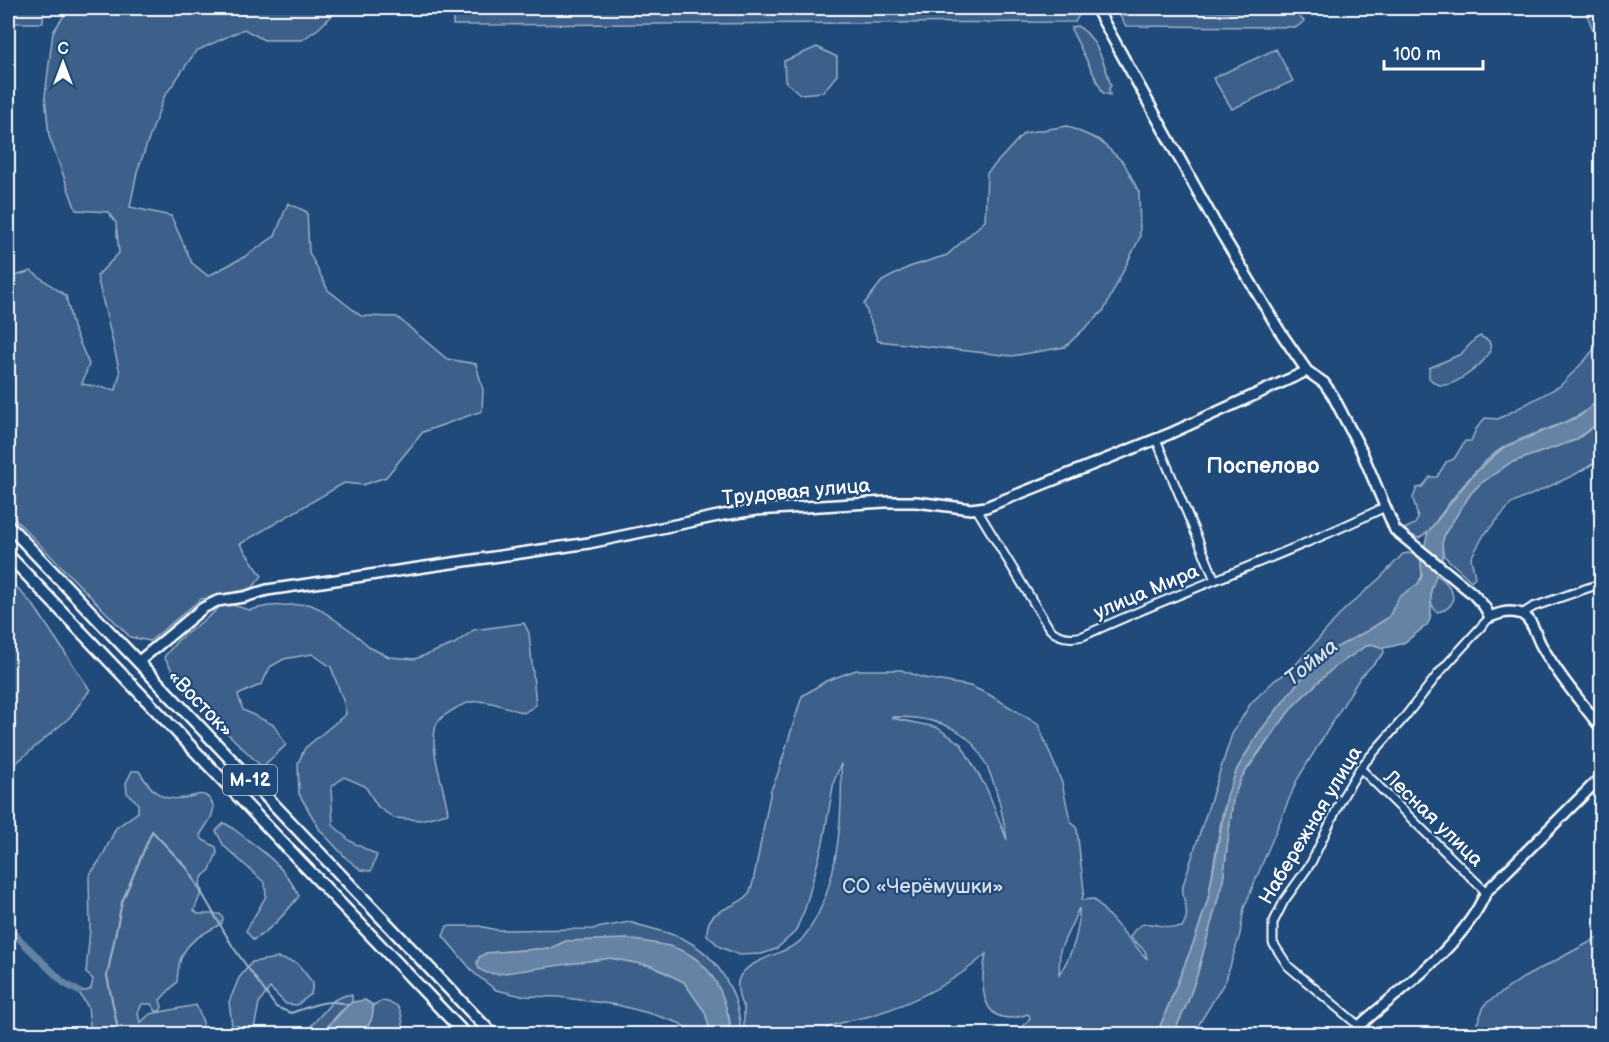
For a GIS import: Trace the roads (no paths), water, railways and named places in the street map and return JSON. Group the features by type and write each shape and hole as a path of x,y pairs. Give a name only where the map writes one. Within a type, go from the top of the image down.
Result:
{"main road":[{"name":"«Восток»","path":"8,525 492,1035"},
{"name":"«Восток»","path":"8,555 465,1035"}],"street":[{"path":"1096,8 1214,221 1280,330 1307,371 1324,383 1333,396 1361,450 1395,530 1472,593 1490,616 1498,613 1522,614 1533,607 1602,583"},
{"name":"Трудовая улица","path":"138,662 203,608 217,601 239,599 267,590 589,543 723,514 756,510 885,502 916,502 976,508 998,502 1156,439 1307,371"},
{"path":"1156,439 1215,580"},
{"name":"улица Мира","path":"976,508 1049,628 1061,636 1083,636 1346,526 1385,507"},
{"path":"1522,614 1533,627 1541,645 1574,693 1602,729"},
{"name":"Набережная улица","path":"1359,1026 1288,966 1273,943 1271,934 1273,922 1277,912 1311,863 1342,798 1360,768 1490,616"},
{"name":"Лесная улица","path":"1360,768 1486,892"},
{"path":"1352,1035 1359,1026 1458,937 1478,911 1486,892 1602,776"}],"waterway":[{"path":"119,1034 107,976 122,902 152,831 188,869 233,947 276,1007 291,1013 326,1002 348,1005"},
{"path":"8,928 64,983 78,991"}],"district":[{"name":"Поспелово","path":"1263,465"}],"water label":[{"name":"Тойма","path":"1311,662"}],"park label":[{"name":"СО «Черёмушки»","path":"923,886"}]}
